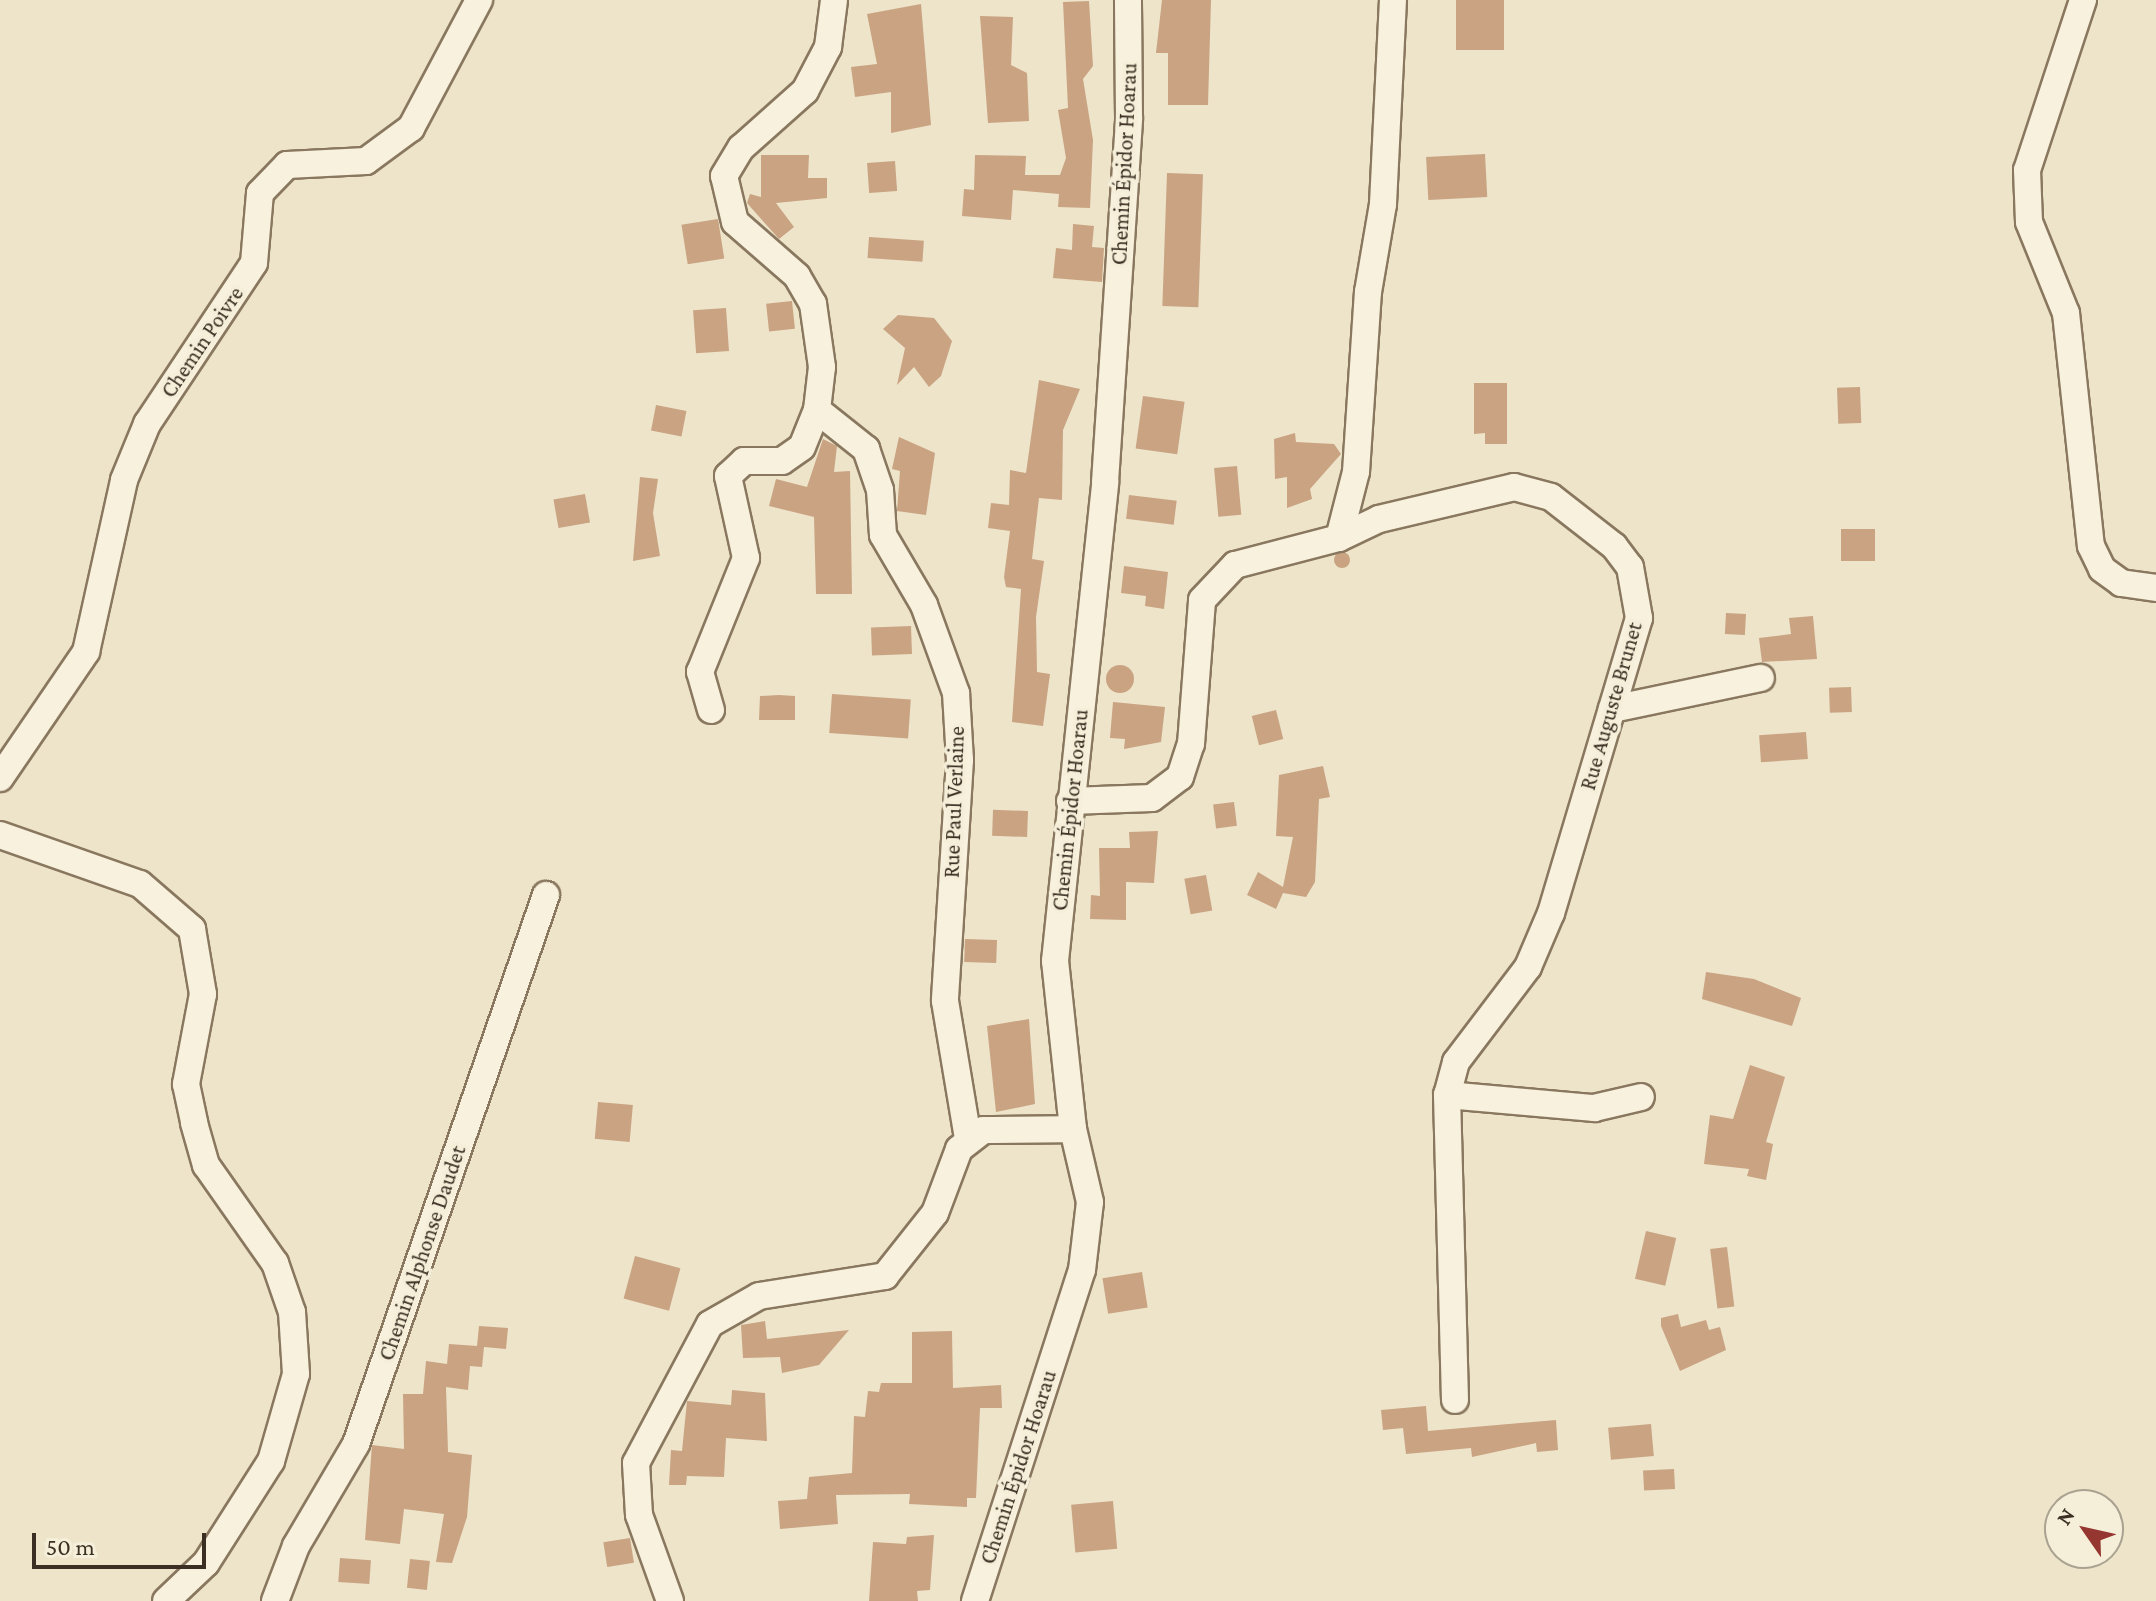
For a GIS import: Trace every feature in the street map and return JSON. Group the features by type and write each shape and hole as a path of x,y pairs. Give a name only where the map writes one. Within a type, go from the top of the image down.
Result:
{"street":[{"name":"Chemin Poivre","path":"0,778 86,652 124,480 147,424 254,263 260,193 287,165 366,161 411,128 479,0"},
{"path":"711,710 700,672 746,558 728,476 744,461 793,456 817,410 822,335 813,304 797,276 735,222 723,192 731,161 805,91 828,47 835,0 827,0"},
{"name":"Chemin Épidor Hoarau","path":"975,1601 1082,1270 1090,1202 1073,1129 1055,961 1105,482 1129,118 1128,0"},
{"path":"1339,538 1356,472 1368,292 1383,204 1393,0"},
{"path":"2083,0 2027,170 2029,222 2066,313 2091,546 2102,569 2121,583 2156,588"},
{"name":"Rue Paul Verlaine","path":"817,410 866,449 880,490 883,535 924,605 956,693 960,760 945,1001 968,1138"},
{"name":"Rue Auguste Brunet","path":"1070,801 1134,801 1167,790 1188,761 1199,616 1210,585 1235,565 1339,538 1379,519 1514,487 1551,497 1614,546 1638,592 1639,618 1551,913 1528,967 1456,1062 1447,1095 1455,1400"},
{"path":"1612,709 1761,678"},
{"path":"0,835 140,884 192,929 203,994 186,1084 194,1123 206,1165 275,1263 292,1312 296,1374 271,1461 206,1563 166,1601"},
{"name":"Chemin Alphonse Daudet","path":"275,1601 296,1546 356,1444 546,895"},
{"path":"1447,1095 1594,1108 1641,1097"},
{"path":"670,1601 639,1515 636,1463 698,1341 741,1302 885,1276 935,1213 968,1138 999,1127 1073,1129"}],"building":[{"path":"1162,0 1211,0 1208,105 1168,105 1168,53 1156,53"},
{"path":"1456,0 1504,0 1504,50 1456,50"},
{"path":"1089,1 1093,66 1083,79 1093,140 1090,208 1058,207 1059,194 1013,190 1011,220 962,216 964,189 974,190 975,155 1026,156 1025,175 1060,175 1066,158 1058,110 1068,108 1063,2"},
{"path":"921,4 931,125 891,133 891,92 855,97 851,67 877,64 867,14"},
{"path":"980,16 1013,17 1011,65 1027,73 1029,121 988,123"},
{"path":"1485,154 1487,197 1428,200 1426,157"},
{"path":"761,155 809,155 808,178 827,178 827,198 776,203 794,227 779,239 747,203 750,194 761,197"},
{"path":"895,161 897,191 869,193 867,163"},
{"path":"1167,173 1203,174 1198,307 1162,306"},
{"path":"718,219 724,259 688,264 681,225"},
{"path":"1073,224 1094,226 1092,247 1104,248 1102,282 1053,278 1056,248 1072,250"},
{"path":"869,237 924,241 922,262 868,258"},
{"path":"792,301 795,329 769,332 766,304"},
{"path":"726,308 729,351 696,353 693,310"},
{"path":"898,315 934,318 952,341 941,376 929,387 914,367 897,385 905,348 883,329"},
{"path":"1039,380 1080,389 1063,430 1062,500 1039,498 1032,559 1044,561 1036,617 1037,672 1050,674 1043,726 1012,722 1021,589 1006,587 1004,577 1010,531 988,528 991,503 1009,505 1010,470 1026,473"},
{"path":"1474,383 1507,383 1507,444 1485,444 1485,433 1474,434"},
{"path":"1860,387 1861,423 1838,424 1837,388"},
{"path":"1143,396 1185,402 1177,454 1136,448"},
{"path":"656,405 686,411 681,436 651,431"},
{"path":"1295,433 1296,442 1334,444 1341,454 1310,489 1312,499 1287,508 1287,477 1275,479 1274,439"},
{"path":"899,437 935,453 926,515 897,511 900,471 892,469"},
{"path":"823,439 837,446 834,472 850,471 852,594 816,594 814,517 769,506 776,479 807,487"},
{"path":"1237,466 1241,515 1218,517 1214,468"},
{"path":"640,477 658,479 653,513 660,556 633,561"},
{"path":"585,494 590,523 559,528 553,500"},
{"path":"1129,495 1177,501 1174,525 1126,519"},
{"path":"1841,529 1875,529 1875,561 1841,561"},
{"path":"1342,552 1348,554 1348,566 1342,568 1336,566 1334,560 1336,554"},
{"path":"1124,566 1168,572 1164,609 1145,606 1146,596 1121,593"},
{"path":"1726,613 1746,614 1745,635 1725,634"},
{"path":"1813,616 1817,659 1762,662 1759,638 1791,634 1789,618"},
{"path":"911,626 912,654 872,655 871,627"},
{"path":"1120,665 1130,669 1134,679 1130,689 1120,693 1110,689 1106,679 1110,669"},
{"path":"1851,687 1852,712 1830,713 1829,688"},
{"path":"832,694 911,700 908,738 829,733"},
{"path":"760,696 795,696 795,720 759,720"},
{"path":"1113,702 1165,707 1161,742 1124,749 1125,739 1110,738"},
{"path":"1276,710 1283,739 1259,745 1252,716"},
{"path":"1806,732 1808,759 1761,762 1759,735"},
{"path":"1323,766 1330,797 1319,799 1315,882 1306,897 1283,893 1276,909 1247,895 1258,872 1283,887 1293,837 1276,836 1279,775"},
{"path":"1234,802 1237,826 1216,828 1213,805"},
{"path":"993,810 1028,811 1027,837 992,836"},
{"path":"1158,831 1154,883 1126,882 1126,920 1090,919 1091,895 1100,896 1099,848 1130,848 1129,832"},
{"path":"1206,875 1212,910 1191,914 1184,879"},
{"path":"965,939 997,940 996,963 964,962"},
{"path":"1706,972 1754,979 1801,998 1792,1026 1702,999"},
{"path":"1029,1019 1035,1104 996,1112 987,1026"},
{"path":"1750,1065 1785,1077 1766,1142 1773,1144 1766,1180 1747,1176 1749,1169 1704,1164 1710,1115 1733,1119"},
{"path":"598,1102 633,1105 630,1142 595,1139"},
{"path":"1646,1231 1676,1238 1665,1286 1635,1279"},
{"path":"1727,1247 1734,1307 1717,1309 1710,1249"},
{"path":"635,1256 680,1268 669,1311 624,1299"},
{"path":"1142,1272 1148,1308 1108,1314 1102,1278"},
{"path":"1678,1314 1681,1327 1706,1320 1709,1330 1720,1327 1726,1350 1680,1371 1661,1326 1661,1318"},
{"path":"765,1321 767,1339 849,1330 819,1365 782,1373 780,1357 743,1358 741,1325"},
{"path":"479,1326 508,1328 506,1349 484,1347 482,1367 470,1366 468,1390 446,1387 448,1452 472,1455 467,1517 452,1563 436,1562 444,1514 404,1509 400,1544 365,1540 372,1445 404,1449 403,1394 423,1394 426,1361 447,1364 449,1344 477,1346"},
{"path":"952,1331 953,1388 1001,1385 1002,1408 980,1408 976,1498 967,1498 967,1507 909,1504 910,1494 836,1495 838,1524 780,1529 778,1501 807,1499 809,1477 852,1473 854,1416 865,1417 868,1391 879,1392 881,1383 912,1383 912,1332"},
{"path":"732,1390 765,1393 767,1441 726,1438 724,1477 687,1476 686,1485 669,1485 671,1450 682,1451 687,1401 731,1405"},
{"path":"1426,1406 1428,1431 1556,1420 1558,1450 1537,1452 1536,1443 1472,1457 1471,1448 1406,1454 1403,1428 1383,1430 1381,1410"},
{"path":"1651,1424 1654,1456 1611,1460 1608,1428"},
{"path":"1674,1469 1675,1489 1644,1491 1643,1471"},
{"path":"1113,1501 1117,1549 1075,1552 1071,1505"},
{"path":"934,1535 930,1590 917,1591 918,1601 869,1601 873,1542 906,1544 907,1537"},
{"path":"630,1538 634,1563 607,1567 603,1542"},
{"path":"340,1558 371,1560 369,1584 338,1582"},
{"path":"410,1559 430,1561 427,1590 407,1588"}]}
